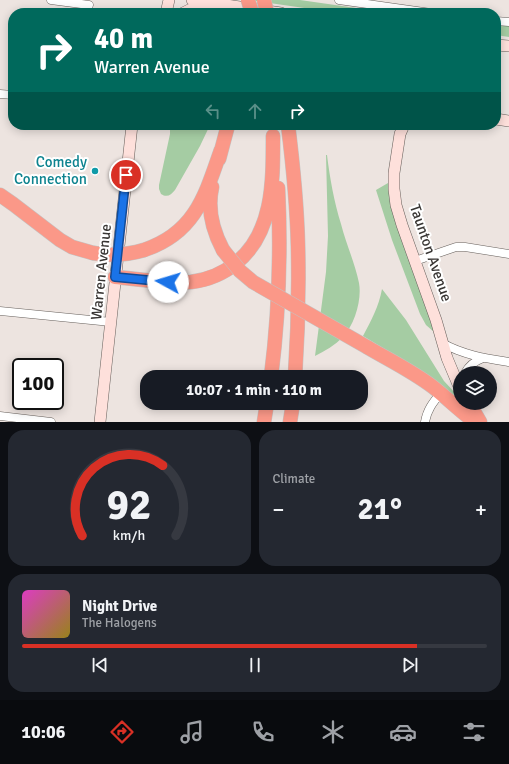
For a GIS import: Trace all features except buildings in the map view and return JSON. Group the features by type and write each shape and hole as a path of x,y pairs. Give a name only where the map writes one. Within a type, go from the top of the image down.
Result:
{"highway":[{"path":"227,130 211,191 210,210 213,227 228,258 253,282 414,374 441,393 475,422"},
{"path":"115,277 168,282 192,282 219,274 240,260 258,238 266,216 273,180 273,130"},
{"path":"272,370 277,322 280,252 278,193 273,130"},
{"path":"289,130 295,193 298,247 298,319 295,370"},
{"path":"0,195 60,240 72,247 92,253 117,255 130,253 158,245 172,237 189,221 205,195 221,150"},
{"path":"264,422 266,410"},
{"path":"290,422 291,410"},
{"path":"473,410 480,422"}],"main road":[{"path":"192,0 248,8"},
{"path":"193,8 209,2"},
{"name":"Warren Avenue","path":"100,422 131,130"},
{"name":"Taunton Avenue","path":"402,130 396,164 394,189 399,215 453,373"}],"street":[{"path":"51,0 89,5"},
{"path":"339,0 396,8"},
{"path":"415,260 456,247 509,254"},
{"path":"0,311 111,322"},
{"path":"442,343 460,352 483,358 509,362"},
{"path":"470,366 475,361 483,358"},
{"path":"425,422 431,406 441,393"},
{"path":"0,416 51,422"}],"green space":[{"path":"248,0 300,0 356,8 304,8"},
{"path":"501,25 509,26 509,37 501,36"},
{"path":"170,130 208,130 175,190 170,195 165,196 161,194 159,185"},
{"path":"326,155 336,207 360,289 357,311 347,332 333,345 315,356 326,272 328,236"},
{"path":"388,183 389,194 435,331 434,332 426,325 420,314 392,240 376,190"},
{"path":"382,289 406,320 444,381 453,391 453,395 409,364 363,336 372,319"}],"place":[{"name":"Comedy Connection","path":"95,171"}],"route":[{"path":"126,175 115,277 168,282"}]}
